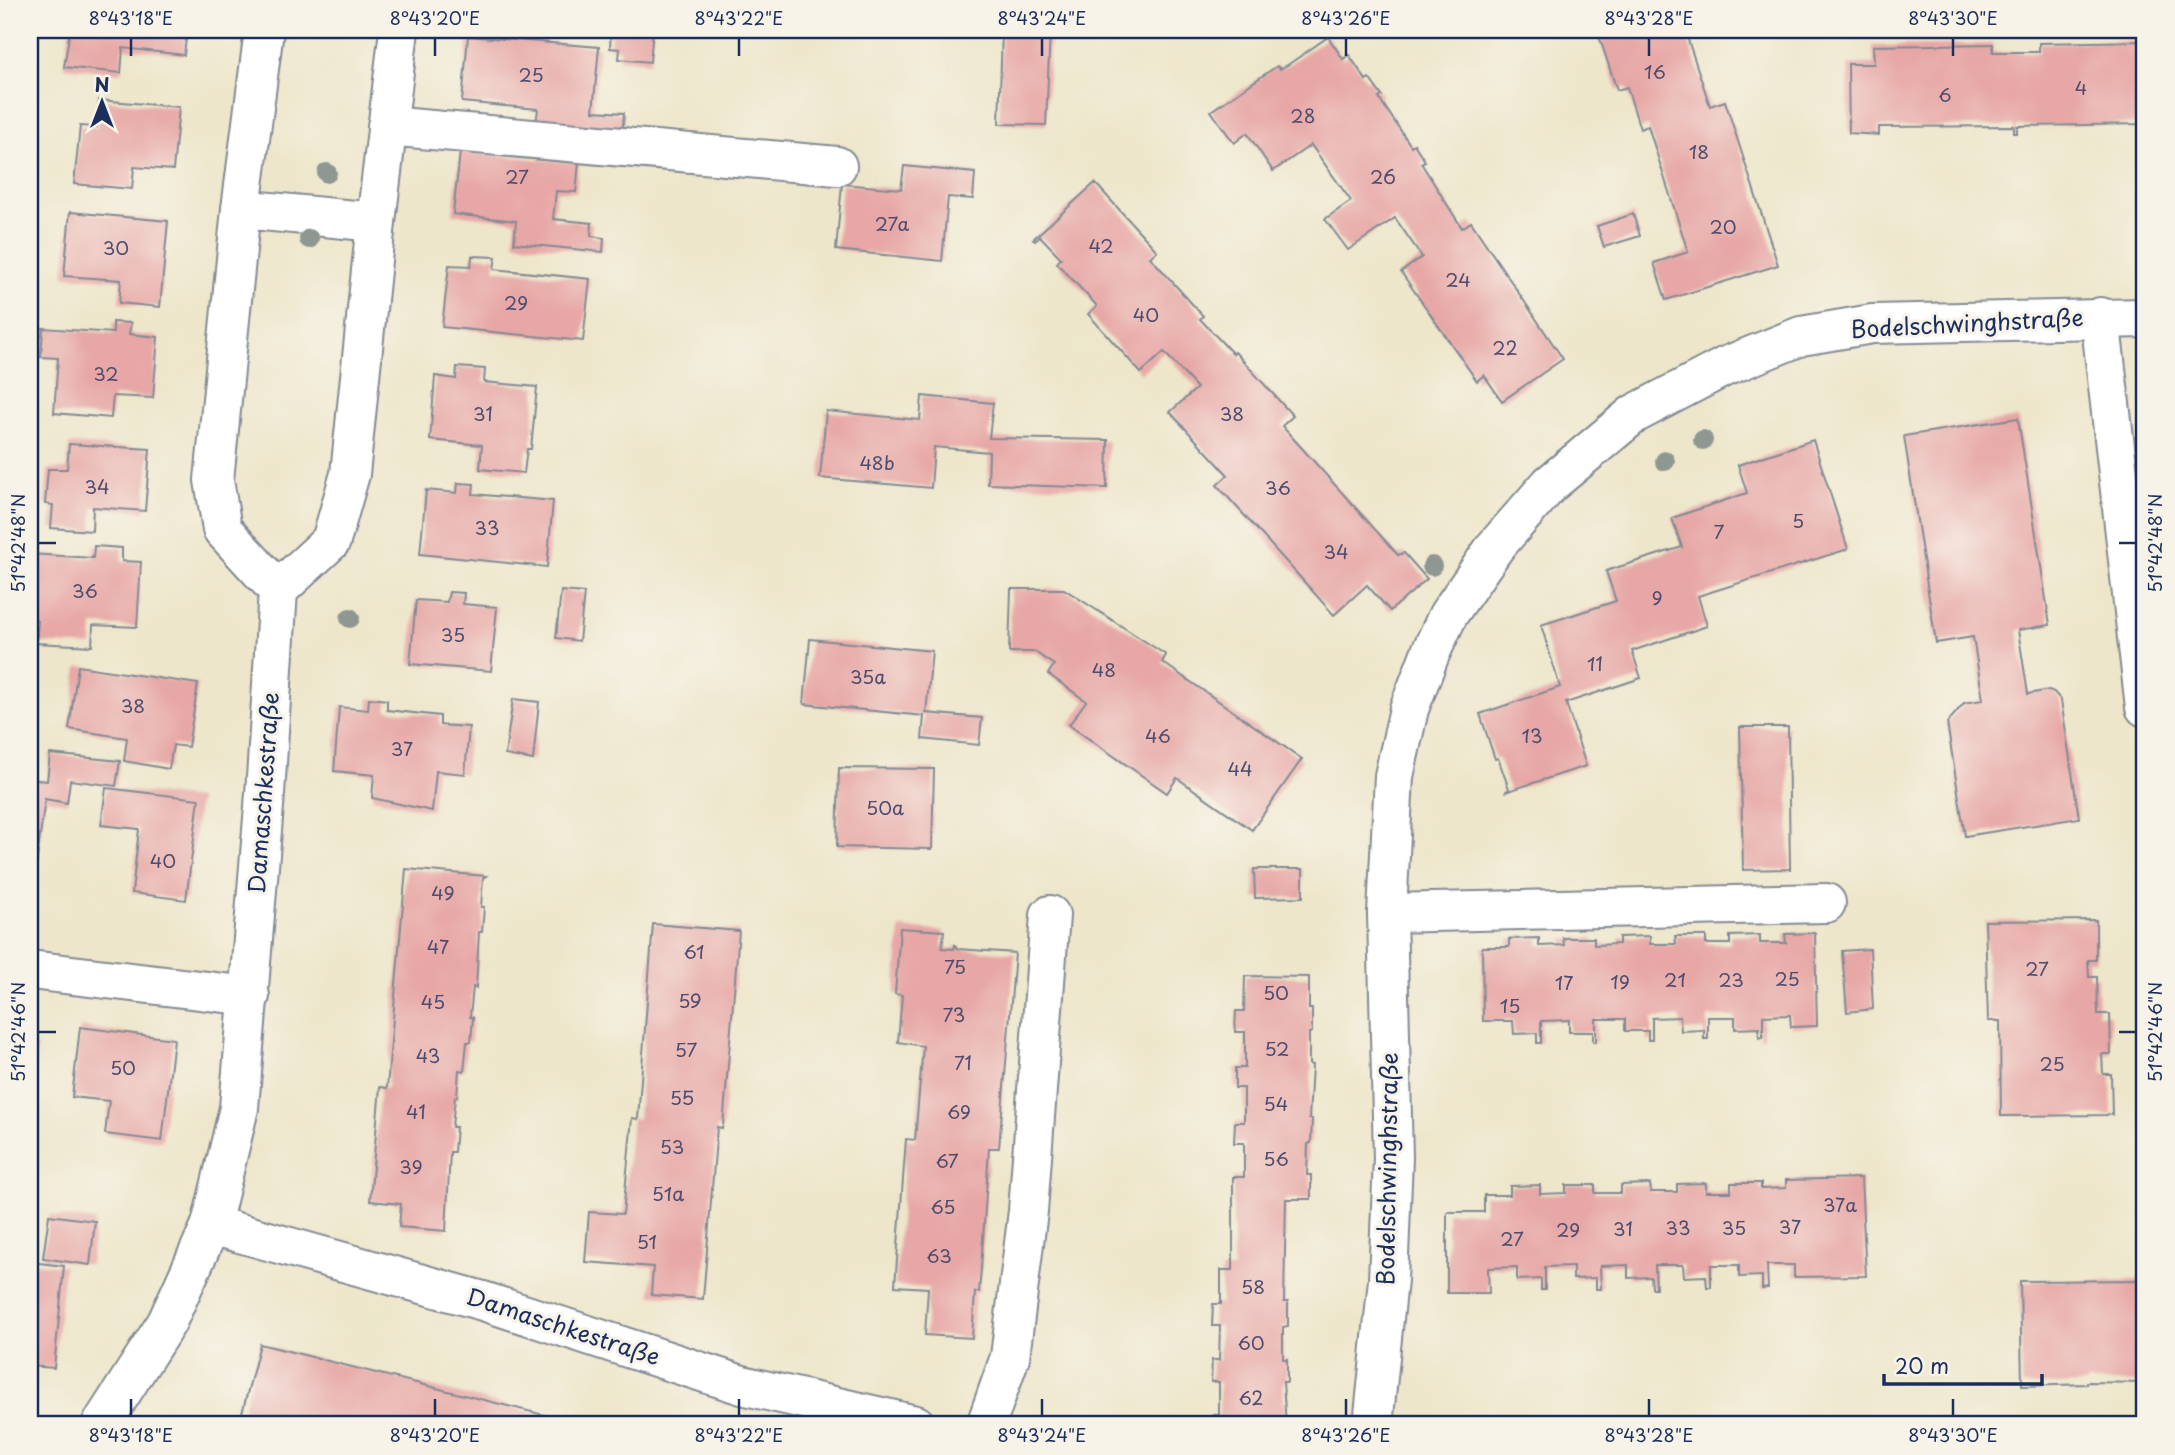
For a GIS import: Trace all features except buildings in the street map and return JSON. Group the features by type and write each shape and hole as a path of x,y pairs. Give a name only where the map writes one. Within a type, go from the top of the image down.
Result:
{"street":[{"path":"264,30 241,209 214,480 222,529 278,590 331,541 350,474 399,30"},
{"path":"387,126 837,166"},
{"path":"241,209 376,222"},
{"path":"2100,317 2145,707"},
{"name":"Bodelschwinghstraße","path":"1373,1425 1388,1279 1393,1158 1387,913 1394,776 1409,709 1448,615 1495,547 1550,484 1634,414 1724,367 1801,336 1872,324 2145,318"},
{"name":"Damaschkestraße","path":"101,1425 167,1322 211,1225 239,1108 250,996 278,590"},
{"path":"1387,913 1826,903"},
{"path":"986,1425 1010,1357 1028,1211 1050,915"},
{"path":"30,970 250,996"},
{"name":"Damaschkestraße","path":"211,1225 483,1301 743,1385 916,1425"}]}
